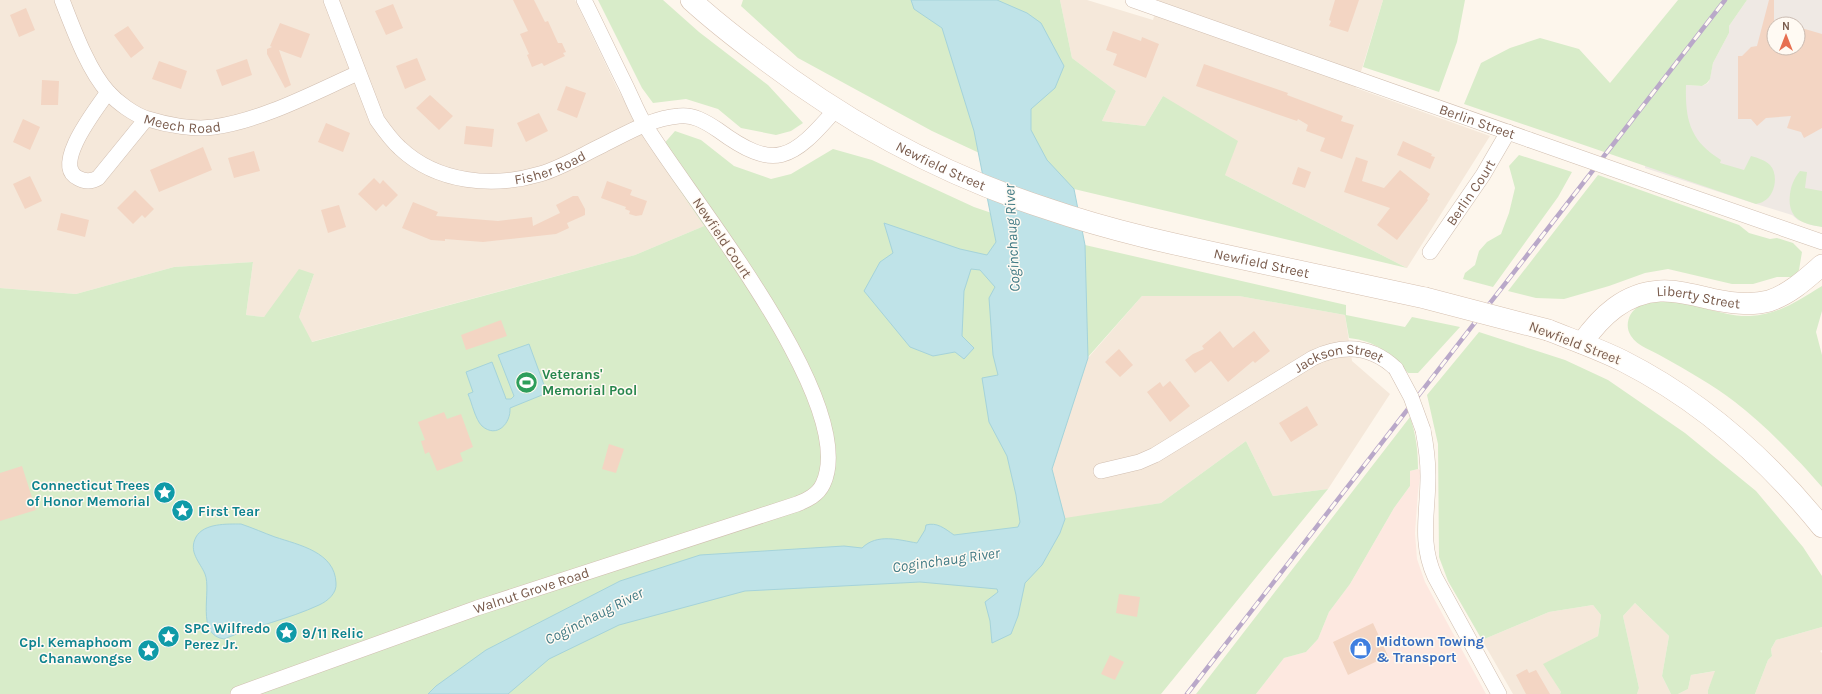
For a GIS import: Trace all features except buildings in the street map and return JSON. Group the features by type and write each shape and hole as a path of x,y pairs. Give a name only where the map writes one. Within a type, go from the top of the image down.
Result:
{"main road":[{"name":"Newfield Street","path":"691,0 735,37 783,74 836,110 882,137 928,161 989,188 1047,209 1104,227 1165,242 1425,298 1548,330 1623,361 1658,380 1722,424 1779,476 1822,527"},
{"name":"Liberty Street","path":"1582,343 1594,325 1608,312 1621,302 1640,295 1660,291 1682,292 1729,302 1748,304 1768,301 1786,294 1822,265"}],"street":[{"name":"Meech Road","path":"62,0 72,27 95,75 108,92 127,107 146,119 192,127 212,128 248,119 358,73"},
{"name":"Fisher Road","path":"331,0 377,120 390,138 400,149 431,169 465,180 502,182 541,174 645,125 671,117 687,116 708,124 741,147 754,153 770,156 786,153 802,144 816,133 836,110"},
{"name":"Newfield Court","path":"584,0 645,125 752,281 806,378 825,429 829,449 828,467 822,485"},
{"name":"Berlin Street","path":"1133,0 1822,242"},
{"path":"108,92 73,147 69,164 71,173 76,177 87,181 98,178 146,119"},
{"name":"Berlin Court","path":"1430,252 1483,175 1508,132"},
{"name":"Jackson Street","path":"1101,471 1139,462 1155,455 1313,358 1332,350 1349,349 1366,351 1384,358 1396,369 1411,397 1423,430 1428,457 1425,541 1429,563 1435,577 1499,694"},
{"name":"Walnut Grove Road","path":"238,694 484,605 797,504 813,497 822,485"}],"shaded area":[{"path":"0,0 575,0 617,88 655,154 704,226 635,255 311,342 299,317 314,274 264,317 246,315 253,262 174,267 76,294 0,288"},
{"path":"1060,0 1087,0 1153,20 1159,0 1383,0 1356,88 1490,136 1407,268 1225,175 1163,96 1145,126 1102,121 1116,91 1072,58"},
{"path":"1747,0 1822,0 1822,227 1798,220 1792,215 1645,168 1647,139 1686,85 1702,86 1708,83 1713,63 1729,33 1729,26"},
{"path":"1142,296 1239,296 1345,315 1352,361 1390,394 1328,489 1273,496 1246,441 1161,503 1065,519 1052,469 1088,358"},
{"path":"1418,469 1421,471 1415,533 1417,559 1425,582 1486,694 1256,694 1284,658 1306,652 1318,639 1329,612 1350,584 1394,508 1410,486 1410,471"},
{"path":"1635,603 1669,636 1662,676 1671,694 1637,694 1639,688 1623,616"},
{"path":"1593,605 1601,615 1598,636 1544,664 1561,692 1560,694 1513,694 1482,640 1549,612"},
{"path":"1822,627 1822,650 1820,651 1822,653 1822,694 1755,694 1768,660 1772,656 1771,649 1776,640"},
{"path":"1716,671 1708,690 1708,694 1678,694 1688,689 1691,675"}],"green space":[{"path":"598,0 663,0 699,32 768,85 803,123 791,131 776,135 741,128 718,109 686,99 653,103 642,88"},
{"path":"743,0 1060,0 1072,58 1116,91 1102,121 1145,126 1163,96 1238,141 1225,175 1407,268 1074,189 1018,171 932,131 798,58 741,6"},
{"path":"1383,0 1465,0 1457,42 1439,92 1363,67"},
{"path":"1678,0 1747,0 1729,26 1729,33 1713,63 1710,79 1702,86 1686,85 1686,97 1688,119 1696,137 1702,145 1721,160 1720,163 1744,170 1751,156 1764,160 1773,169 1775,179 1773,190 1768,198 1762,202 1756,204 1464,104 1481,63 1510,48 1540,38 1579,49 1610,83"},
{"path":"675,131 701,140 734,166 771,179 791,174 833,149 872,160 974,207 1085,245 1346,305 1346,315 1405,327 1412,317 1460,327 1418,373 1408,373 1389,354 1375,345 1349,338 1345,315 1239,296 1142,296 1088,357 1052,469 1065,518 1161,503 1246,441 1273,496 1328,489 1161,694 0,694 0,288 76,294 174,267 253,262 246,315 264,317 299,269 314,274 299,317 312,342 635,255 704,226 655,154"},
{"path":"1519,155 1572,172 1558,197 1493,287 1463,279 1465,273 1475,265 1479,251 1487,242 1501,234 1509,213 1515,188 1509,166"},
{"path":"1800,171 1807,172 1805,188 1822,191 1822,227 1802,222 1793,214 1791,209 1791,188 1794,179"},
{"path":"1598,175 1739,225 1749,233 1770,239 1777,238 1793,243 1802,252 1799,270 1794,277 1777,277 1753,284 1732,284 1668,269 1645,273 1609,286 1564,299 1536,298 1508,291"},
{"path":"1822,286 1822,311 1816,332 1822,355 1822,487 1781,443 1758,421 1727,396 1682,368 1637,343 1629,332 1628,320 1632,312 1638,307 1650,302 1664,301 1693,305 1723,313 1750,316 1760,315 1788,306"},
{"path":"1479,332 1565,360 1608,380 1685,433 1756,491 1803,547 1822,576 1822,627 1776,640 1771,649 1772,656 1768,660 1755,694 1708,694 1715,671 1691,675 1688,689 1678,694 1671,694 1662,676 1669,636 1635,603 1623,616 1639,688 1637,694 1560,694 1561,692 1543,664 1598,636 1601,615 1593,605 1549,612 1482,640 1448,581 1439,557 1438,444 1427,395"},
{"path":"1410,417 1414,430 1418,456 1418,469 1410,471 1410,486 1394,508 1350,584 1329,612 1318,639 1306,652 1284,658 1256,694 1196,694"}],"water":[{"name":"Coginchaug River","path":"911,0 997,0 1027,13 1041,23 1064,66 1055,88 1031,109 1031,130 1047,160 1074,189 1085,245 1088,358 1052,469 1065,519 1060,533 1042,565 1025,583 1018,616 1011,634 992,643 990,621 985,602 998,592 997,589 920,582 745,591 619,625 549,659 508,694 428,694 436,686 486,650 620,581 700,555 844,546 862,548 874,540 881,539 896,539 917,543 925,530 926,525 930,524 940,526 954,535 1018,527 1020,522 1016,495 1007,456 989,422 982,378 998,375 993,355 989,298 995,287 980,270 971,269 964,291 962,336 974,348 964,359 955,352 933,356 910,347 864,291 880,262 893,253 884,223 960,249 987,255 996,242 974,131 942,28 914,9"},
{"name":"Veterans' Memorial Pool","path":"529,344 547,393 510,408 510,414 506,424 502,428 493,431 488,430 482,426 477,419 468,394 473,392 466,372 492,362 506,399 511,399 514,396 498,355"},
{"path":"223,524 241,524 314,551 323,557 334,572 336,587 331,596 319,605 224,639 215,636 210,630 206,611 207,582 193,547 196,537 204,529"}],"railway":[{"path":"1187,694 1725,0"}],"place":[{"name":"Veterans' Memorial Pool","path":"526,382"},
{"name":"Connecticut Trees of Honor Memorial","path":"165,493"},
{"name":"First Tear","path":"183,511"},
{"name":"9/11 Relic","path":"287,633"},
{"name":"SPC Wilfredo Perez Jr.","path":"168,636"},
{"name":"Midtown Towing & Transport","path":"1361,649"},
{"name":"Cpl. Kemaphoom Chanawongse","path":"148,650"}]}
